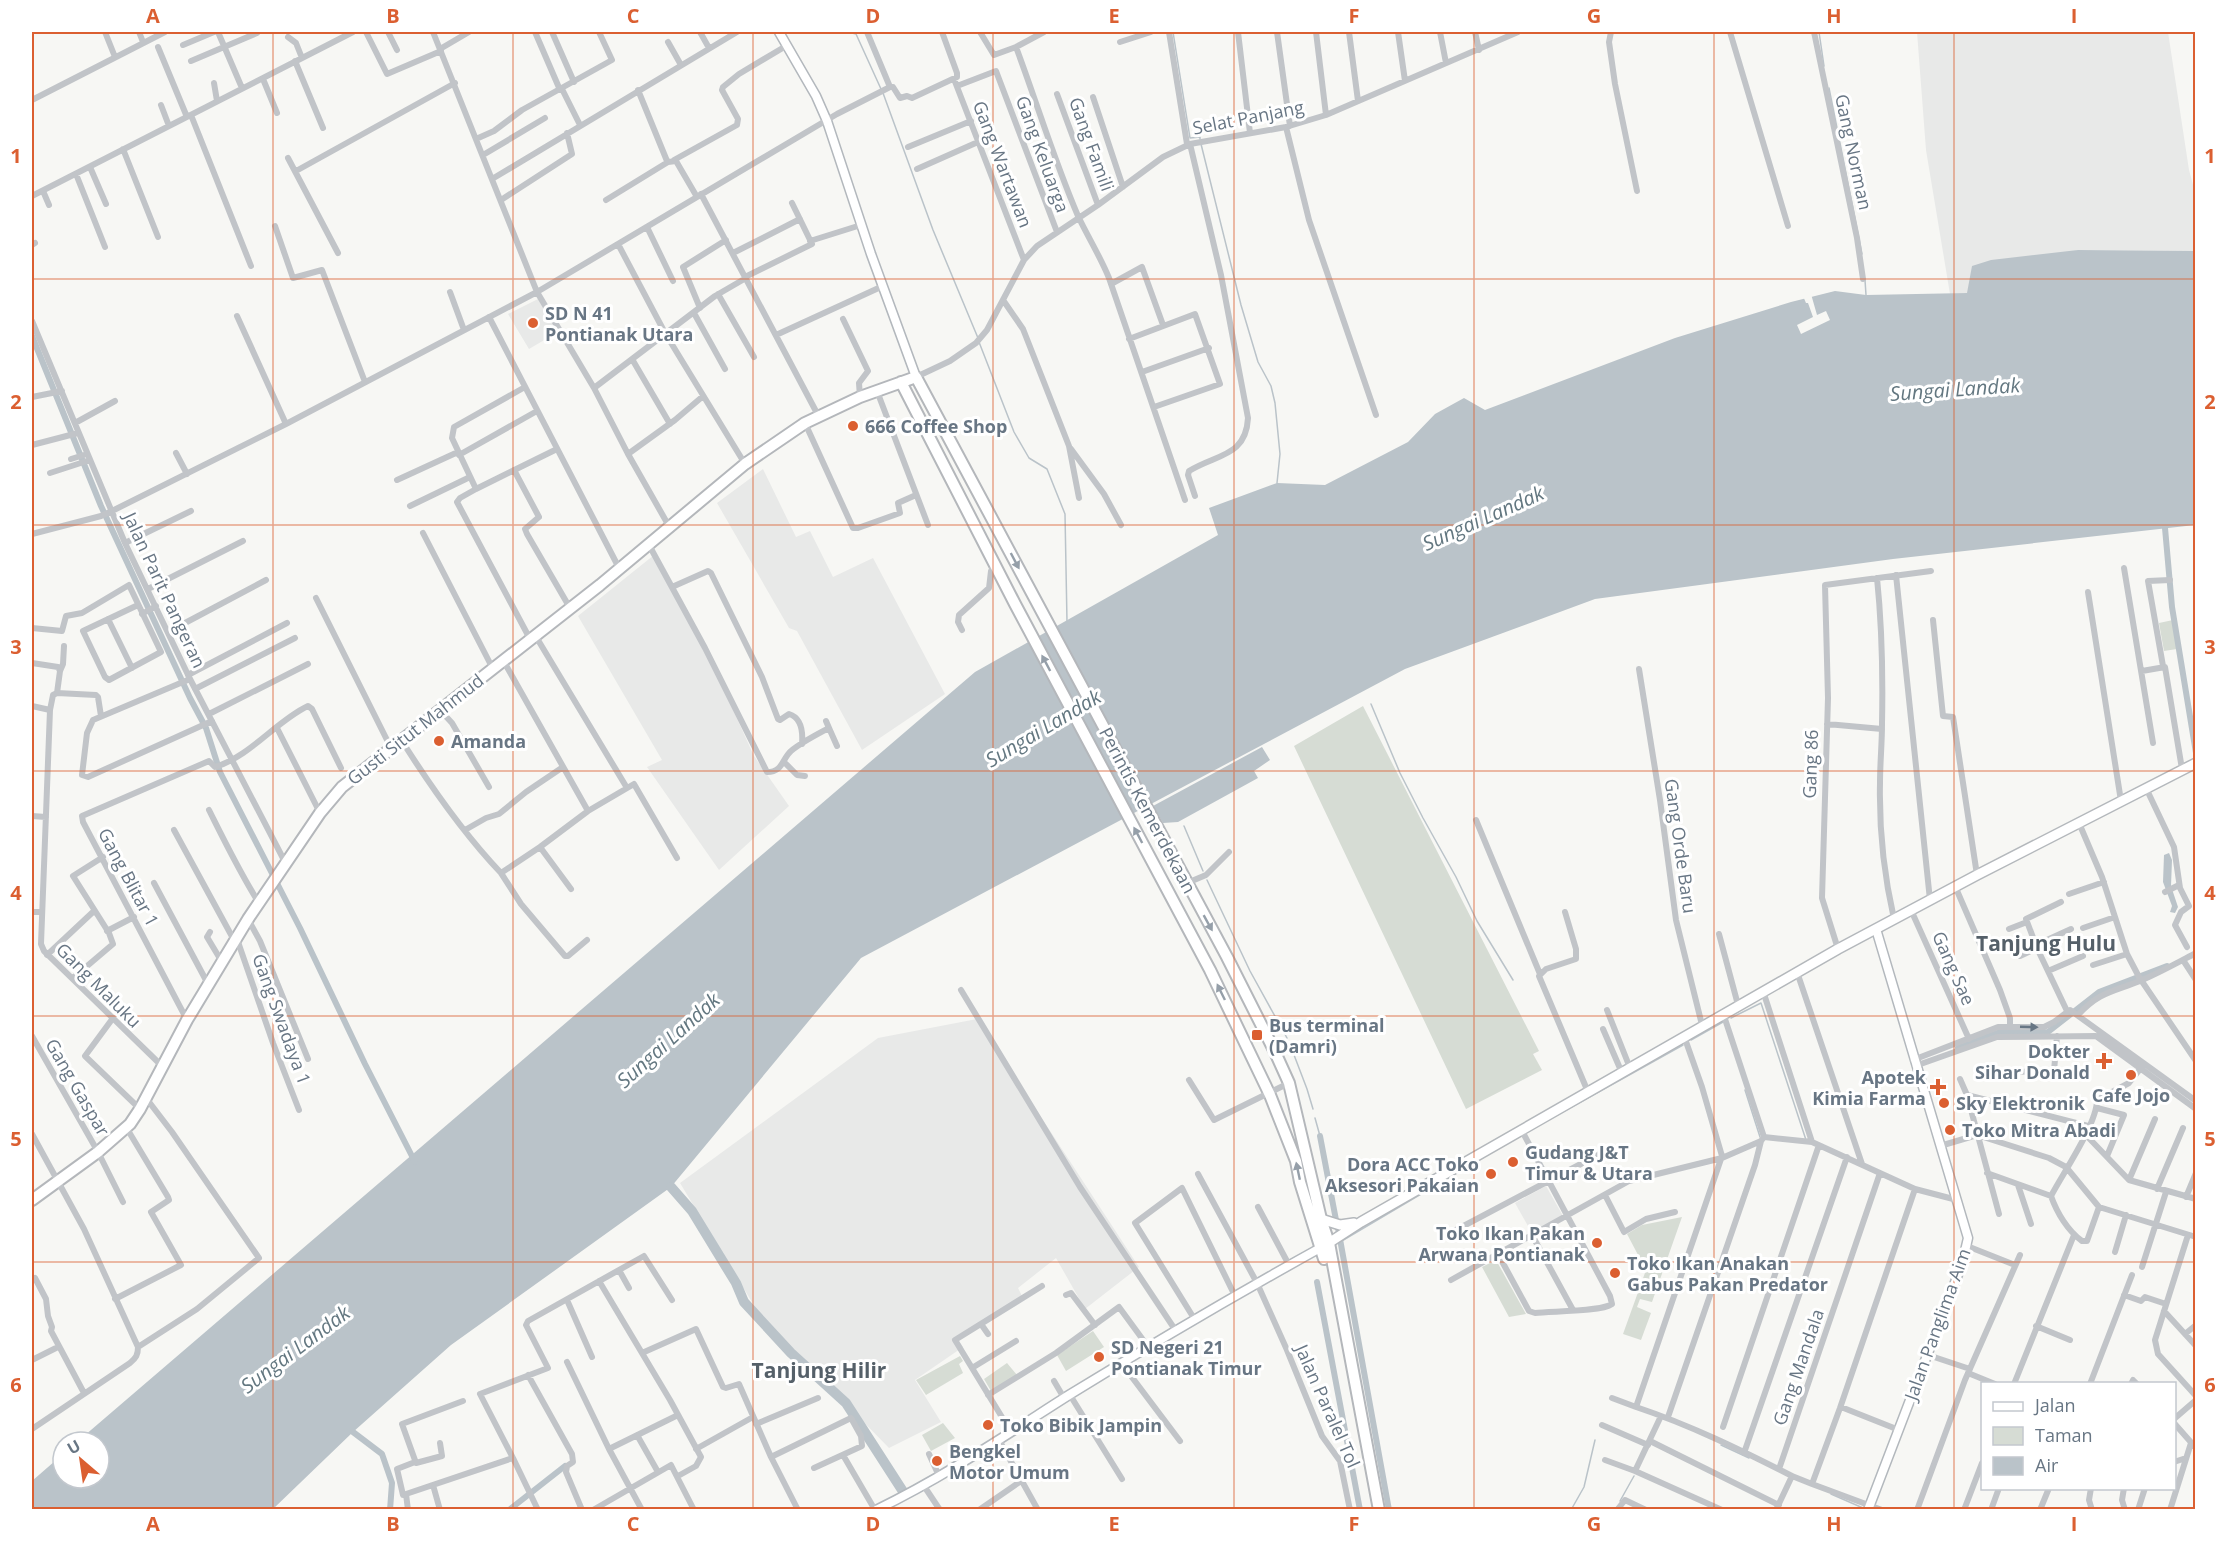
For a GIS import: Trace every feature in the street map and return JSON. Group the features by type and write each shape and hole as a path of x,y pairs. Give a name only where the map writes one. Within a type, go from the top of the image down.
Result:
{"highway":[{"name":"Gusti Situt Mahmud","path":"33,1196 98,1152 126,1127 140,1109 187,1020 248,919 320,813 342,787 649,545 745,464 806,423 860,396 916,377"},
{"name":"Perintis Kemerdekaan","path":"916,377 1227,957 1289,1083 1321,1219 1333,1240"},
{"path":"901,382 994,565 1210,970 1269,1093 1296,1161 1300,1182 1333,1240 1344,1365 1373,1509"},
{"path":"984,542 997,528"},
{"path":"1342,1330 1379,1509"}],"main road":[{"path":"1333,1240 1702,1025 1763,992 1837,946 1876,929 2194,764"},
{"path":"1321,1219 1340,1225 1361,1222"}],"street":[{"path":"105,32 115,57"},
{"path":"139,32 143,42"},
{"path":"32,99 165,32"},
{"path":"183,45 216,32 242,88"},
{"path":"32,196 352,32"},
{"path":"366,32 387,74 440,50 469,32"},
{"path":"388,32 397,50"},
{"path":"433,32 537,292 594,388 670,528"},
{"path":"535,32 580,125"},
{"path":"552,32 574,82"},
{"path":"476,139 494,131 522,110 612,60 599,32"},
{"path":"700,32 709,48"},
{"path":"492,179 737,32"},
{"path":"779,32 816,96 827,121 861,225 916,377"},
{"path":"867,32 887,88"},
{"name":"Gang Wartawan","path":"942,32 957,73 954,79 1024,260"},
{"path":"980,32 994,55 1044,32"},
{"path":"1120,42 1151,32"},
{"path":"1169,32 1195,143 1248,418 1247,431 1240,445 1189,471 1195,496"},
{"path":"1238,32 1250,133"},
{"path":"1277,32 1288,126 1309,220 1376,415"},
{"path":"1316,32 1326,115"},
{"path":"1349,32 1358,101"},
{"path":"1398,32 1405,81"},
{"path":"1440,32 1446,63"},
{"path":"1475,32 1479,50"},
{"name":"Selat Panjang","path":"916,377 950,361 976,343 987,330 1024,260 1037,246 1098,205 1154,163 1195,143 1288,126 1326,115 1518,32"},
{"path":"1611,32 1609,42 1615,84 1637,191"},
{"path":"1730,32 1788,226"},
{"name":"Gang Norman","path":"1814,32 1857,238 1863,279"},
{"path":"191,61 257,33"},
{"path":"288,37 296,43 302,58"},
{"path":"668,42 681,65"},
{"path":"606,200 737,125 738,119 722,90 723,87 739,74 786,46"},
{"path":"1016,46 1079,218 1099,252 1111,284 1185,500"},
{"path":"158,47 251,266"},
{"path":"295,61 323,128"},
{"name":"Gang Keluarga","path":"957,86 996,71 1057,232"},
{"path":"263,79 277,113"},
{"path":"32,534 111,512 286,424 537,292 877,92 893,87 900,98 907,96 912,98 954,79"},
{"path":"213,83 217,101"},
{"path":"296,171 455,83"},
{"path":"638,90 671,161 699,196 726,240 819,417"},
{"name":"Gang Famili","path":"1057,94 1098,205"},
{"path":"1093,97 1123,187"},
{"path":"161,105 169,126"},
{"path":"483,155 544,118"},
{"path":"908,147 971,121"},
{"path":"501,200 572,154 567,133"},
{"path":"917,169 978,142"},
{"path":"123,149 158,237"},
{"path":"288,158 338,253"},
{"path":"90,167 106,204"},
{"path":"76,174 105,247"},
{"path":"43,191 50,205"},
{"path":"594,388 718,294 812,244 792,203"},
{"path":"733,254 800,219"},
{"path":"810,241 861,225"},
{"path":"275,226 293,278 322,270 365,382"},
{"path":"647,227 672,281"},
{"path":"725,369 697,310 683,267 726,240"},
{"path":"618,244 665,333 745,464"},
{"path":"1111,284 1142,267 1163,325"},
{"path":"776,335 883,286"},
{"path":"450,292 464,330"},
{"path":"718,294 754,357"},
{"path":"1003,300 1023,329 1069,446 1079,498"},
{"path":"1129,339 1195,314 1209,348 1220,384 1154,406"},
{"path":"237,316 286,424"},
{"path":"489,317 619,568"},
{"path":"843,319 868,371 859,383 860,396"},
{"name":"Jalan Parit Pangeran","path":"32,323 40,340 56,391 75,423 83,458 148,589 186,679 195,688 210,722 232,758 284,867"},
{"path":"32,343 40,340"},
{"path":"1142,372 1209,348"},
{"path":"632,359 670,424"},
{"path":"476,489 452,438 454,427 525,387"},
{"path":"877,390 928,525"},
{"path":"32,398 56,391"},
{"path":"628,454 670,424 702,397"},
{"path":"75,423 115,401"},
{"path":"397,480 458,453 537,411"},
{"path":"806,423 854,528 900,513 898,502 916,495"},
{"path":"32,445 77,433"},
{"path":"1069,446 1104,494 1121,525"},
{"path":"557,449 476,489 457,502 533,637 627,788"},
{"path":"176,453 187,474"},
{"path":"50,473 83,458"},
{"path":"514,470 539,517 525,529 527,534 570,608"},
{"path":"410,506 470,477"},
{"path":"125,543 191,511"},
{"path":"423,533 493,669"},
{"path":"148,589 243,541"},
{"path":"649,545 767,772 774,771 785,763 788,755 802,744 829,728"},
{"path":"962,630 958,622 959,615 989,588 994,565"},
{"path":"2124,568 2153,743"},
{"path":"1894,919 1881,830 1881,636 1877,578 1930,571"},
{"path":"672,587 708,572 711,573 769,694 779,720 791,714 799,721 802,744"},
{"path":"1896,575 1930,900"},
{"name":"Gang 86","path":"1837,946 1822,898 1828,698 1825,585 1877,578"},
{"path":"168,632 266,580"},
{"path":"2170,580 2148,581 2182,770"},
{"path":"32,628 63,631 66,616 82,614 128,585 131,586 161,650 160,653 132,668 106,679 84,635 85,629 138,605"},
{"path":"2088,592 2121,801"},
{"path":"316,598 392,748"},
{"path":"143,613 155,606"},
{"path":"108,619 132,668"},
{"path":"1933,620 1943,716 1953,717 1977,875"},
{"path":"210,722 88,777 82,775 87,733 93,720 186,679 287,623"},
{"path":"195,688 295,638"},
{"path":"64,646 57,693 96,695 101,716"},
{"path":"503,660 588,811"},
{"path":"32,663 57,668 60,671"},
{"path":"208,714 308,664"},
{"path":"2142,671 2163,666"},
{"name":"Gang Orde Baru","path":"1639,669 1660,800 1673,903 1702,1025"},
{"name":"Gang Maluku","path":"57,693 51,699 50,711 42,948 162,1066"},
{"path":"32,706 50,711"},
{"path":"232,758 304,707 310,706 341,768"},
{"path":"440,710 452,723 489,787"},
{"path":"826,721 837,746"},
{"path":"1827,724 1882,729"},
{"path":"277,728 320,813"},
{"path":"402,741 424,777 501,873 521,904 565,956 587,940"},
{"name":"Gang Blitar 1","path":"187,1020 82,816 209,761 219,765 232,758"},
{"path":"785,763 797,775 805,776"},
{"path":"465,830 486,818 499,814 563,766"},
{"path":"501,873 588,811 627,788 633,781 677,858"},
{"path":"2146,788 2174,847 2179,885 2189,906 2181,912 2175,925 2187,947"},
{"path":"209,810 236,866 259,903"},
{"path":"32,816 46,817"},
{"path":"1476,820 1588,1092"},
{"path":"2079,823 2104,882 2127,954 2139,977 2196,1060"},
{"name":"Gang Swadaya 1","path":"174,830 236,941 299,1110"},
{"path":"540,847 571,889"},
{"path":"1184,879 1206,875 1229,852"},
{"path":"73,978 113,944 107,930 73,876 103,856"},
{"path":"2068,894 2104,882"},
{"path":"154,883 208,985"},
{"path":"2164,892 2179,885"},
{"path":"1955,886 2000,990 2010,1018 2010,1026"},
{"path":"2061,902 2027,916 2027,922 2048,971 2073,1013 2141,1068 2196,1108"},
{"name":"Gang Sae","path":"1911,910 1969,1039"},
{"path":"47,955 94,911"},
{"path":"32,912 42,912"},
{"path":"1540,974 1557,964 1576,958 1576,949 1565,912"},
{"path":"107,930 134,917"},
{"path":"2083,928 2115,917"},
{"path":"248,919 260,940 308,1059"},
{"path":"2009,930 2027,922"},
{"name":"Jalan Panglima Aim","path":"1869,1507 1928,1355 1968,1238 1914,1063 1876,929"},
{"path":"2020,956 2071,929"},
{"path":"210,932 207,937 222,963"},
{"path":"1719,934 1738,1005"},
{"path":"1914,1063 1998,1027 2044,1027 2073,1013 2099,996 2196,953"},
{"path":"2092,965 2127,954"},
{"path":"2048,971 2083,956"},
{"path":"2183,960 2196,980"},
{"path":"1797,972 1862,1164"},
{"path":"961,990 1080,1187 1176,1331"},
{"path":"1763,992 1812,1142"},
{"path":"1607,1010 1626,1070"},
{"path":"1635,1471 1665,1417 1755,1165 1762,1139 1723,1013"},
{"path":"113,1018 85,1056 140,1109"},
{"path":"1603,1029 1626,1070"},
{"path":"1914,1063 1997,1037 2098,1033 2196,1101"},
{"path":"1636,1407 1722,1158 1714,1124 1684,1036"},
{"path":"1989,1075 2002,1072 2054,1071 2057,1036"},
{"name":"Gang Gaspar","path":"32,1038 98,1152 123,1202"},
{"path":"2051,1196 2085,1134 2097,1108 2097,1100 2129,1083 2141,1068"},
{"path":"1960,1079 1967,1095 1999,1214"},
{"path":"1189,1080 1214,1120 1289,1083"},
{"path":"1967,1095 2088,1126"},
{"path":"138,1347 197,1310 259,1258 172,1132 145,1098"},
{"path":"2097,1108 2124,1115 2107,1156"},
{"path":"2129,1180 2155,1119"},
{"path":"115,1299 180,1265 152,1212 169,1200 168,1197 126,1127"},
{"path":"2157,1189 2183,1128"},
{"path":"1498,1254 1529,1311 1573,1310 1605,1307 1612,1304 1610,1296 1521,1130"},
{"path":"32,1134 94,1250 138,1347 135,1359 32,1429"},
{"path":"2085,1134 2129,1180 2196,1199"},
{"path":"1940,1146 1977,1135 2049,1158 2066,1167 2099,1207 2192,1236 2155,1340 2156,1350 2196,1398 2176,1420"},
{"path":"1451,1280 1629,1181 1722,1158 1762,1139 1812,1142 1914,1189 1957,1200"},
{"path":"1723,1427 1819,1145"},
{"path":"1454,1231 1611,1148"},
{"path":"1744,1453 1846,1157"},
{"name":"Gang Mandala","path":"1779,1469 1880,1173"},
{"path":"1987,1173 2051,1196 2074,1235 2082,1241 2087,1240 2099,1207"},
{"path":"2186,1197 2196,1173"},
{"name":"Jalan Paralel Tol","path":"1198,1174 1257,1283 1322,1436 1340,1461 1350,1509"},
{"path":"2018,1185 2031,1224"},
{"path":"1195,1320 1135,1223 1182,1188 1235,1296"},
{"path":"1812,1484 1841,1407 1914,1189"},
{"path":"2142,1267 2166,1192"},
{"path":"1605,1195 1624,1232 1646,1220 1675,1212"},
{"path":"1257,1207 1289,1265"},
{"path":"2115,1252 2126,1215"},
{"path":"1532,1235 1573,1310"},
{"path":"2014,1382 2074,1235"},
{"path":"843,1455 876,1509 924,1486 1176,1331 1333,1240"},
{"path":"1967,1246 2015,1265"},
{"path":"1917,1509 1969,1371 2020,1255"},
{"path":"538,1509 480,1394 549,1368 527,1323 644,1256 672,1300"},
{"path":"619,1270 629,1288"},
{"path":"2090,1382 2132,1275"},
{"path":"34,1280 46,1299 51,1331 58,1347 84,1393"},
{"path":"599,1281 678,1415 700,1458 699,1462 678,1476"},
{"path":"1011,1432 955,1340 1042,1286"},
{"path":"1066,1295 1071,1293 1095,1325"},
{"path":"2124,1295 2141,1301 2145,1297 2165,1307 2196,1346"},
{"path":"567,1300 592,1357"},
{"path":"988,1395 1056,1353 1119,1308 1149,1348"},
{"path":"981,1324 988,1334"},
{"path":"2185,1334 2196,1325"},
{"path":"2036,1326 2070,1340"},
{"path":"642,1353 696,1329 723,1387 739,1384 771,1457 798,1509"},
{"path":"972,1368 1016,1341"},
{"path":"32,1360 58,1347"},
{"path":"1928,1355 1993,1382"},
{"path":"567,1362 609,1449 642,1509"},
{"path":"1122,1364 1180,1441"},
{"path":"528,1375 572,1454 573,1462 567,1466 566,1472 582,1509"},
{"path":"1054,1381 1122,1479"},
{"path":"756,1424 818,1398"},
{"path":"1612,1398 1665,1417 1792,1476 1869,1507 1882,1509"},
{"path":"415,1462 402,1424 463,1401"},
{"path":"1841,1407 1899,1430"},
{"path":"609,1449 678,1415"},
{"path":"696,1449 753,1417"},
{"path":"771,1457 851,1418 861,1436 862,1446 814,1468"},
{"path":"2176,1422 2193,1445 2186,1458 2176,1490"},
{"path":"1602,1425 1649,1443 1778,1507 1792,1476"},
{"path":"637,1435 658,1472"},
{"path":"999,1440 1038,1509"},
{"path":"408,1509 397,1469 442,1456 440,1443"},
{"path":"929,1454 939,1476"},
{"path":"405,1495 513,1458"},
{"path":"2176,1462 2186,1458"},
{"path":"1605,1460 1722,1509"},
{"path":"593,1509 671,1465 694,1509"},
{"path":"1964,1509 1981,1468"},
{"path":"979,1509 1021,1481"},
{"path":"434,1485 440,1509"},
{"path":"924,1486 940,1509"},
{"path":"1991,1509 1998,1490"},
{"path":"2040,1509 2048,1490"},
{"path":"2091,1490 2089,1500 2092,1509"},
{"path":"2124,1490 2122,1500 2126,1509"},
{"path":"2138,1509 2144,1490"},
{"path":"2170,1509 2176,1490"},
{"path":"1617,1509 1625,1500 1646,1509"}],"shaded area":[{"path":"1917,32 2168,32 2189,170 2195,192 2195,251 2078,250 1967,293 1950,294 1926,150"},
{"name":"SD N 41 Pontianak Utara","path":"538,299 558,332 529,349 508,314"},
{"path":"763,469 796,537 810,531 833,577 873,558 945,694 862,750 797,631 789,628 717,503"},
{"path":"654,555 714,668 754,756 789,806 719,870 647,767 662,760 578,616"},
{"path":"977,1019 1139,1267 1085,1309 1056,1258 1018,1288 1022,1296 957,1338 963,1347 915,1380 941,1422 889,1448 761,1317 680,1183 878,1038"},
{"path":"1546,1186 1563,1216 1532,1233 1515,1203"}],"green space":[{"path":"2173,620 2177,649 2164,651 2159,623"},
{"path":"1363,706 1539,1051 1533,1054 1542,1070 1466,1109 1294,746"},
{"path":"1682,1217 1652,1302 1640,1299 1637,1307 1651,1313 1641,1340 1623,1334 1646,1270 1627,1234 1642,1225"},
{"path":"1496,1260 1526,1314 1509,1317 1482,1267"},
{"path":"1093,1331 1104,1347 1066,1371 1057,1355"},
{"path":"960,1356 963,1361 959,1364 963,1373 926,1395 916,1380"},
{"path":"1007,1363 1017,1375 991,1391 984,1379"},
{"path":"943,1423 955,1438 931,1451 922,1435"}],"water":[{"name":"Sungai Landak","path":"2078,250 2195,251 2195,525 1893,559 1595,599 1405,669 861,958 671,1187 451,1345 353,1432 273,1509 32,1509 32,1481 51,1464 51,1490 111,1490 111,1430 91,1430 975,672 1218,535 1209,508 1277,483 1325,485 1408,442 1435,414 1464,398 1485,410 1675,338 1791,302 1835,291 1866,295 1967,293 1972,266 1991,260"},
{"path":"1262,747 1270,760 1254,771 1258,778 1178,822 1163,823 1153,806"},
{"path":"2169,853 2172,860 2171,886 2178,907 2175,913 2170,912 2172,906 2163,882 2164,855"}],"pier":[{"path":"1811,294 1817,315 1826,311 1830,320 1801,334 1797,325 1813,317 1803,296"}],"waterway":[{"path":"848,32 856,34 881,89"},
{"path":"1173,32 1190,138 1200,137 1200,139"},
{"path":"1819,32 1824,66"},
{"path":"1829,88 1862,254"},
{"path":"883,93 933,230 978,338"},
{"path":"1201,144 1241,305 1258,362 1271,386 1275,403 1280,454 1277,483"},
{"path":"1865,280 1866,295"},
{"path":"32,336 101,506 206,728 220,772 415,1162"},
{"path":"979,342 1014,432 1029,458 1047,469 1065,514 1067,622"},
{"path":"2165,528 2172,607 2196,753"},
{"path":"1371,704 1400,773 1423,818 1456,877 1477,921 1513,980"},
{"path":"1184,826 1203,871"},
{"path":"1207,880 1250,971 1287,1038"},
{"path":"1958,1048 1997,1033 2048,1032 2099,992 2167,966"},
{"path":"1731,1018 1761,1003 1806,1140"},
{"path":"1691,1040 1723,1022"},
{"path":"1550,1119 1683,1045"},
{"path":"1291,1047 1313,1109"},
{"path":"1745,1090 1760,1137"},
{"path":"1315,1118 1320,1136"},
{"path":"1320,1136 1336,1220"},
{"path":"1340,1242 1492,1152"},
{"path":"671,1187 692,1211 736,1283 744,1302 791,1353 846,1403 904,1493"},
{"path":"1338,1228 1389,1510"},
{"path":"1317,1282 1360,1510"},
{"path":"353,1432 382,1454 392,1483 390,1510"},
{"path":"1571,1510 1584,1487 1595,1440"},
{"path":"1721,1445 1749,1458"},
{"path":"509,1510 565,1466"},
{"path":"1620,1501 1634,1476"},
{"path":"1831,1494 1863,1508"}],"place":[{"name":"SD N 41 Pontianak Utara","path":"533,323"},
{"name":"666 Coffee Shop","path":"853,426"},
{"name":"Amanda","path":"439,741"},
{"name":"Bus terminal (Damri)","path":"1257,1035"},
{"name":"Dokter Sihar Donald","path":"2104,1061"},
{"name":"Cafe Jojo","path":"2131,1075"},
{"name":"Apotek Kimia Farma","path":"1938,1087"},
{"name":"Sky Elektronik","path":"1944,1103"},
{"name":"Toko Mitra Abadi","path":"1950,1130"},
{"name":"Gudang J&T Timur & Utara","path":"1513,1162"},
{"name":"Dora ACC Toko Aksesori Pakaian","path":"1491,1174"},
{"name":"Toko Ikan Pakan Arwana Pontianak","path":"1597,1243"},
{"name":"Toko Ikan Anakan Gabus Pakan Predator","path":"1615,1273"},
{"name":"SD Negeri 21 Pontianak Timur","path":"1099,1357"},
{"name":"Toko Bibik Jampin","path":"988,1425"},
{"name":"Bengkel Motor Umum","path":"937,1461"}],"district":[{"name":"Tanjung Hulu","path":"2046,943"},
{"name":"Tanjung Hilir","path":"819,1370"}]}
